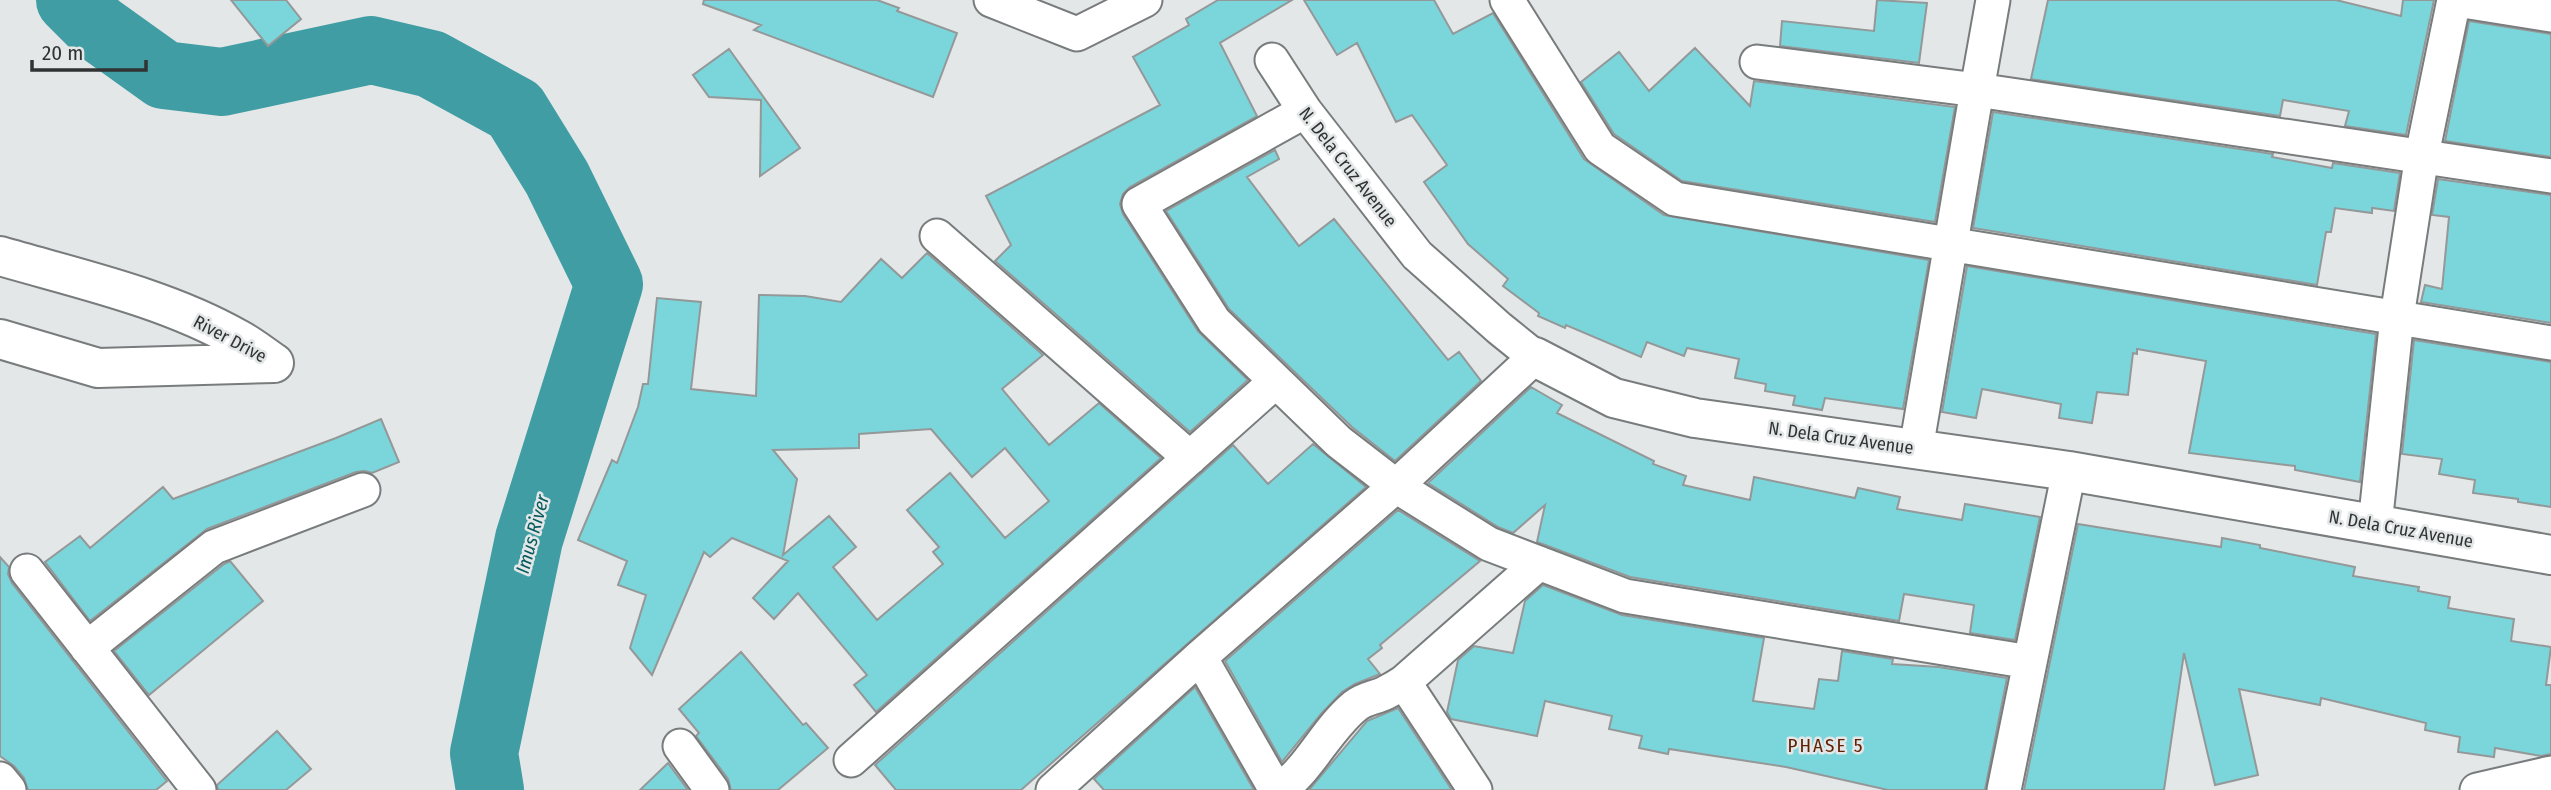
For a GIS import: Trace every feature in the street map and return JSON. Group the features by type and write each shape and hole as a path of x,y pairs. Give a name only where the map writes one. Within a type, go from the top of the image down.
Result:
{"street":[{"path":"991,0 1077,34 1145,0"},
{"path":"1507,0 1601,148 1675,199 2551,343"},
{"path":"1916,449 1993,0"},
{"path":"2375,525 2397,317 2422,155 2456,0 2551,15"},
{"name":"N. Dela Cruz Avenue","path":"1272,60 1305,111 1417,255 1535,357 1614,398 1695,418 2069,471 2551,555"},
{"path":"1757,62 1977,90 2551,176"},
{"path":"1305,111 1139,204 1214,321 1339,442 1396,486 1489,544 1625,596 2030,662"},
{"path":"937,236 1190,458"},
{"name":"River Drive","path":"0,256 114,290 200,321 239,339 274,363 98,368 0,339"},
{"path":"1053,790 1086,779 1200,657 1396,486 1535,357"},
{"path":"851,760 1276,381"},
{"path":"2004,790 2069,471"},
{"path":"87,648 214,547 363,490"},
{"path":"1200,657 1278,790 1303,771 1328,733 1354,707 1364,699 1384,693 1404,682 1539,563"},
{"path":"27,571 199,790"},
{"path":"1404,682 1475,790"},
{"path":"680,746 712,790"},
{"path":"2477,790 2551,774"},
{"path":"0,779 9,790"}],"building":[{"path":"231,0 286,0 301,19 268,46"},
{"path":"704,0 877,0 899,8 897,11 957,33 933,97 754,30 761,25 703,4"},
{"path":"1218,0 1292,0 1220,43 1257,116 1130,187 1123,194 1120,204 1123,214 1198,331 1248,380 1190,432 995,261 1011,245 986,196 1160,105 1133,57 1189,25 1186,19"},
{"path":"1304,0 1434,0 1453,34 1493,13 1584,159 1664,215 1929,260 1903,409 1825,398 1822,410 1793,405 1795,396 1765,391 1766,384 1735,378 1739,359 1687,348 1684,356 1647,342 1641,357 1538,316 1539,313 1503,286 1508,279 1468,244 1424,182 1447,165 1412,115 1396,122 1357,43 1337,55"},
{"path":"1877,0 1927,3 1919,63 1780,46 1782,21 1874,31"},
{"path":"2048,0 2336,0 2401,16 2403,0 2434,0 2406,135 2345,126 2349,111 2283,100 2280,116 2031,79"},
{"path":"2469,21 2551,34 2551,157 2445,141"},
{"path":"1695,48 1750,106 1754,81 1955,107 1935,222 1682,181 1614,134 1581,82 1619,52 1649,91"},
{"path":"729,49 800,148 760,176 761,100 709,97 693,75"},
{"path":"1993,112 2273,154 2272,157 2332,168 2333,163 2400,173 2394,211 2372,208 2372,213 2335,208 2331,232 2326,232 2317,285 1973,228"},
{"path":"1275,150 1279,159 1247,177 1299,246 1334,219 1448,360 1459,352 1481,381 1395,461 1352,427 1229,309 1166,211"},
{"path":"2438,179 2551,195 2551,323 2421,302 2425,285 2442,289 2449,217 2432,215"},
{"path":"927,253 1043,355 1002,389 1049,445 1099,403 1161,458 876,712 854,685 867,675 798,593 774,619 753,598 788,561 732,538 710,557 704,552 652,675 630,648 646,595 618,585 627,561 578,540 612,460 617,463 638,407 643,384 648,384 657,298 701,302 691,389 756,396 759,295 805,296 841,302 881,259 902,278","holes":["931,429 972,477 1005,448 1049,501 1005,538 950,473 907,510 939,547 933,552 943,564 877,620 833,567 856,547 829,516 783,555 797,479 773,450 859,448 859,434"]},
{"path":"1967,266 2376,334 2360,482 2295,470 2295,466 2189,453 2206,361 2137,349 2137,354 2133,353 2128,395 2097,392 2092,423 2059,418 2061,404 1982,389 1976,418 1942,412"},
{"path":"2414,340 2551,362 2551,507 2473,493 2475,480 2439,474 2442,459 2402,454"},
{"path":"1531,387 1562,405 1557,413 1654,461 1653,464 1686,476 1683,485 1750,500 1754,477 1855,498 1858,488 1900,497 1897,509 1962,520 1965,504 2040,517 2015,640 1970,633 1974,605 1904,594 1899,621 1630,577 1537,542 1545,505 1513,533 1498,527 1428,483"},
{"path":"381,419 399,462 372,473 356,472 207,529 90,621 45,562 80,536 90,548 163,487 173,499"},
{"path":"1313,444 1366,487 1021,790 896,790 875,765 1233,445 1268,484"},
{"path":"1398,510 1480,561 1380,645 1382,648 1368,659 1380,674 1342,692 1282,762 1225,661"},
{"path":"2078,524 2221,547 2222,538 2260,545 2260,548 2355,567 2353,576 2419,587 2418,591 2450,597 2448,608 2514,619 2511,641 2551,647 2546,685 2551,685 2551,754 2541,756 2495,748 2494,757 2458,752 2460,737 2425,730 2426,723 2321,698 2320,705 2239,689 2258,775 2215,785 2184,653 2164,790 2024,790"},
{"path":"0,557 9,567 8,574 12,583 167,781 156,790 28,790 24,778 0,756"},
{"path":"230,561 263,601 149,695 114,651"},
{"path":"1543,585 1622,615 1764,638 1753,701 1814,709 1819,679 1838,681 1842,651 1893,659 1892,664 1939,667 2007,678 1985,790 1888,790 1786,767 1669,749 1668,754 1639,748 1642,736 1609,729 1612,716 1545,701 1537,736 1451,719 1447,712 1458,660 1474,646 1513,653 1525,601"},
{"path":"741,652 803,725 806,723 828,748 778,790 731,790 728,779 696,736 699,733 679,709"},
{"path":"1195,687 1254,790 1104,790 1094,779"},
{"path":"1398,708 1452,790 1309,790 1367,721"},
{"path":"277,731 311,769 286,790 218,790 217,785"},
{"path":"668,763 688,790 640,790"}],"waterway":[{"name":"Imus River","path":"70,0 97,27 164,75 222,82 371,50 431,64 515,110 557,178 609,284 529,539 484,753 490,790"}],"district":[{"name":"PHASE 5","path":"1826,745"}]}
